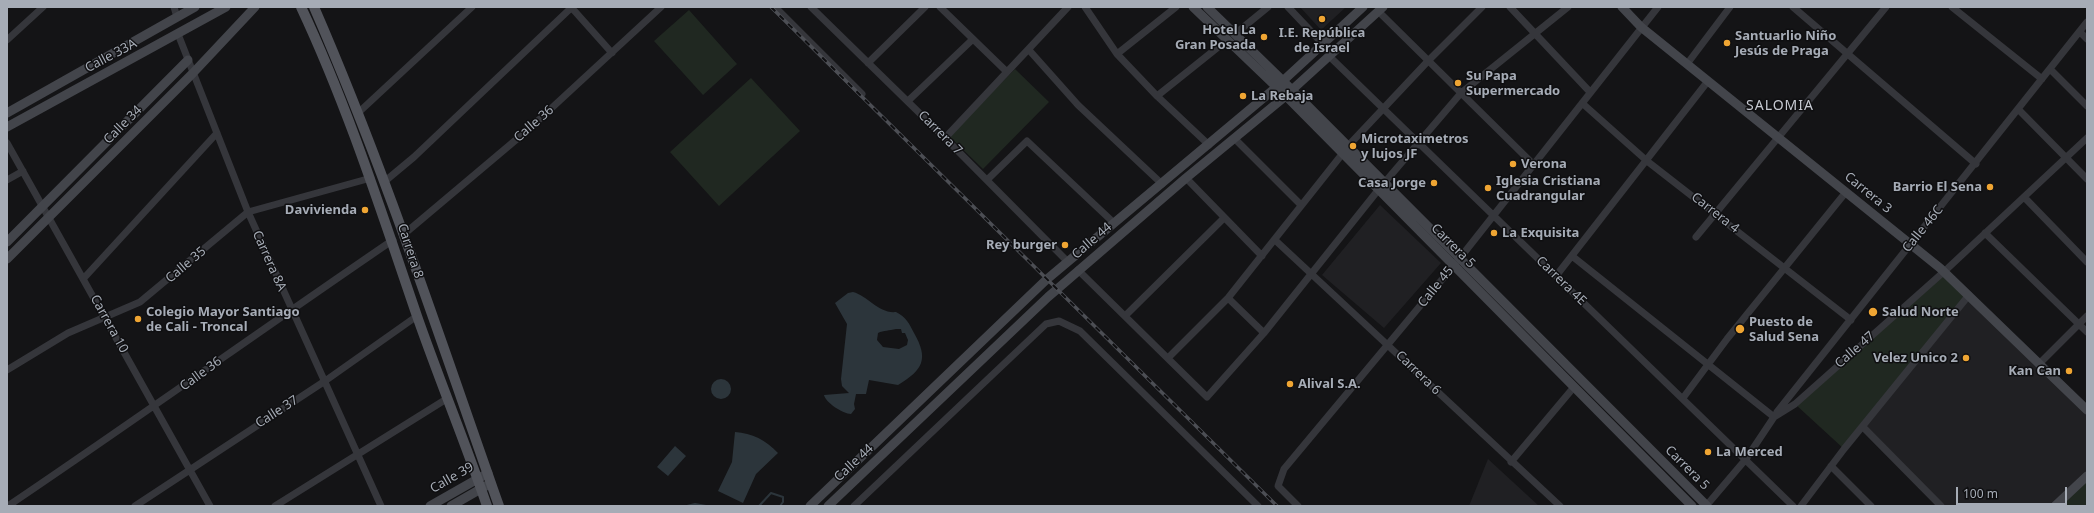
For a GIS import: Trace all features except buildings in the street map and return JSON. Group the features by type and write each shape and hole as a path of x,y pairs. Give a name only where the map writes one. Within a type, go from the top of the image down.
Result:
{"main road":[{"name":"Calle 33A","path":"7,113 195,7"},
{"path":"209,17 217,7"},
{"name":"Calle 33A","path":"7,127 226,7"},
{"name":"Calle 34","path":"7,258 193,73 255,7"},
{"name":"Carrera 8","path":"314,7 343,73 384,182 499,506"},
{"name":"Carrera 5","path":"1192,7 1276,88 1289,93"},
{"name":"Carrera 5","path":"1207,7 1284,81 1289,93 1456,261 1706,506"},
{"name":"Calle 44","path":"810,506 1038,287 1276,88 1363,7"},
{"name":"Carrera 3","path":"1622,7 1642,27 1687,64 1944,271 2087,410"},
{"name":"Carrera 8","path":"301,8 333,78 371,178 393,240 417,316 487,506"},
{"name":"Calle 44","path":"828,506 1078,270 1289,93 1380,9"},
{"name":"Calle 34","path":"7,242 188,60"},
{"path":"100,150 108,158"},
{"name":"Carrera 5","path":"1456,261 1574,387 1692,506"},
{"name":"Calle 39","path":"451,506 479,484 488,473"},
{"path":"2055,506 2087,476"},
{"name":"Calle 39","path":"430,506 479,484 491,483"}],"street":[{"path":"7,40 43,7"},
{"path":"174,7 177,17"},
{"path":"358,113 472,7"},
{"path":"384,182 414,157 571,7 612,53"},
{"name":"Calle 36","path":"403,235 530,128 660,7"},
{"path":"774,7 862,94"},
{"name":"Carrera 7","path":"811,7 908,101 1068,262"},
{"path":"868,63 925,7"},
{"path":"940,7 1006,72"},
{"path":"945,138 1068,7"},
{"path":"1084,7 1117,54 1157,96 1209,145"},
{"path":"1117,54 1176,7"},
{"path":"1235,34 1268,7"},
{"path":"1288,7 1323,44"},
{"path":"1168,358 1228,298 1346,150 1428,61 1482,7"},
{"path":"1510,7 1590,92"},
{"path":"1078,270 1206,397 1264,333 1382,186 1461,93 1568,7"},
{"name":"Calle 45","path":"1298,506 1278,486 1284,470 1456,261 1658,7"},
{"path":"1687,64 1730,7"},
{"path":"1792,7 1976,164"},
{"path":"1696,237 1886,7"},
{"path":"1952,7 2042,79"},
{"path":"1380,9 1428,61 1533,164"},
{"name":"Calle 46C","path":"1774,417 2087,22"},
{"path":"2080,32 2087,39"},
{"name":"Carrera 8A","path":"178,34 248,212 291,310 325,381 356,454 381,506"},
{"path":"908,101 973,39"},
{"path":"1157,96 1227,40"},
{"path":"1028,50 1078,105 1162,184"},
{"name":"Carrera 4E","path":"1329,56 1793,506"},
{"path":"2050,69 2087,106"},
{"path":"1556,276 1708,81"},
{"name":"Carrera 4","path":"1582,103 1647,161 1716,213 1851,320"},
{"path":"2018,110 2087,179"},
{"path":"84,278 217,133"},
{"path":"1234,138 1301,205"},
{"name":"Calle 47","path":"1706,506 1746,459 1774,417 1795,404 1944,271 2087,138"},
{"path":"987,180 1026,141 1114,223"},
{"name":"Carrera 10","path":"7,143 84,278 210,506"},
{"path":"7,180 23,171"},
{"name":"Calle 35","path":"7,370 52,342 105,317 121,312 147,298 248,212 371,178"},
{"path":"1186,178 1262,256"},
{"path":"1683,398 1708,364 1846,192"},
{"path":"2024,197 2087,262"},
{"path":"1125,316 1224,218"},
{"path":"1985,233 2087,332"},
{"name":"Calle 36","path":"8,506 155,407 291,310 393,240"},
{"name":"Carrera 6","path":"1275,240 1388,344 1511,462 1560,506"},
{"path":"1572,256 1774,417"},
{"path":"1801,506 1831,466 1969,295"},
{"path":"1228,298 1264,333"},
{"name":"Calle 37","path":"135,506 325,381 417,316"},
{"path":"2040,363 2087,316"},
{"path":"854,506 1046,324 1059,321 1080,331 1258,506"},
{"path":"1511,462 1574,387"},
{"path":"275,506 356,454 448,398"},
{"path":"1863,427 1941,506"},
{"path":"1831,466 1871,506"}],"shaded area":[{"name":"I.E. República de Israel","path":"1300,7 1346,7 1321,30"},
{"path":"689,10 737,64 703,95 654,41"},
{"path":"1015,69 1049,102 983,169 949,136"},
{"path":"751,78 800,131 719,206 670,152"},
{"path":"1380,205 1441,263 1384,328 1322,275"},
{"path":"1944,271 1969,295 1844,449 1795,404"},
{"path":"853,292 858,294 879,308 890,312 896,312 905,318 919,342 922,357 918,369 898,385 869,380 866,394 856,394 854,404 855,409 851,414 835,407 825,398 824,395 849,393 842,386 841,379 847,324 835,303 848,293","holes":["901,329 902,333 905,333 908,340 907,345 899,349 883,347 877,340 878,333"]},
{"path":"1969,295 2087,410 2087,476 2055,506 1941,506 1863,427"},
{"path":"721,379 728,382 731,389 728,396 721,399 714,396 711,389 714,382"},
{"path":"735,432 758,438 769,444 778,453 756,474 743,503 718,491 732,462"},
{"path":"675,446 686,456 668,476 657,467"},
{"path":"1488,459 1539,506 1469,506"},
{"path":"2087,476 2087,506 2055,506"}],"waterway":[{"path":"759,506 771,493 783,497 783,502 780,506"},
{"path":"687,506 695,504 706,506"}],"railway":[{"path":"771,7 1277,506"}],"place":[{"name":"I.E. República de Israel","path":"1322,19"},
{"name":"Hotel La Gran Posada","path":"1264,37"},
{"name":"Santuarlio Niño Jesús de Praga","path":"1727,43"},
{"name":"Su Papa Supermercado","path":"1458,83"},
{"name":"La Rebaja","path":"1243,96"},
{"name":"Microtaximetros y lujos JF","path":"1353,146"},
{"name":"Verona","path":"1513,164"},
{"name":"Casa Jorge","path":"1434,183"},
{"name":"Barrio El Sena","path":"1990,187"},
{"name":"Iglesia Cristiana Cuadrangular","path":"1488,188"},
{"name":"Davivienda","path":"365,210"},
{"name":"La Exquisita","path":"1494,233"},
{"name":"Rey burger","path":"1065,245"},
{"name":"Salud Norte","path":"1873,312"},
{"name":"Colegio Mayor Santiago de Cali - Troncal","path":"138,319"},
{"name":"Puesto de Salud Sena","path":"1740,329"},
{"name":"Velez Unico 2","path":"1966,358"},
{"name":"Kan Can","path":"2069,371"},
{"name":"Alival S.A.","path":"1290,384"},
{"name":"La Merced","path":"1708,452"}],"district":[{"name":"SALOMIA","path":"1780,106"}]}
